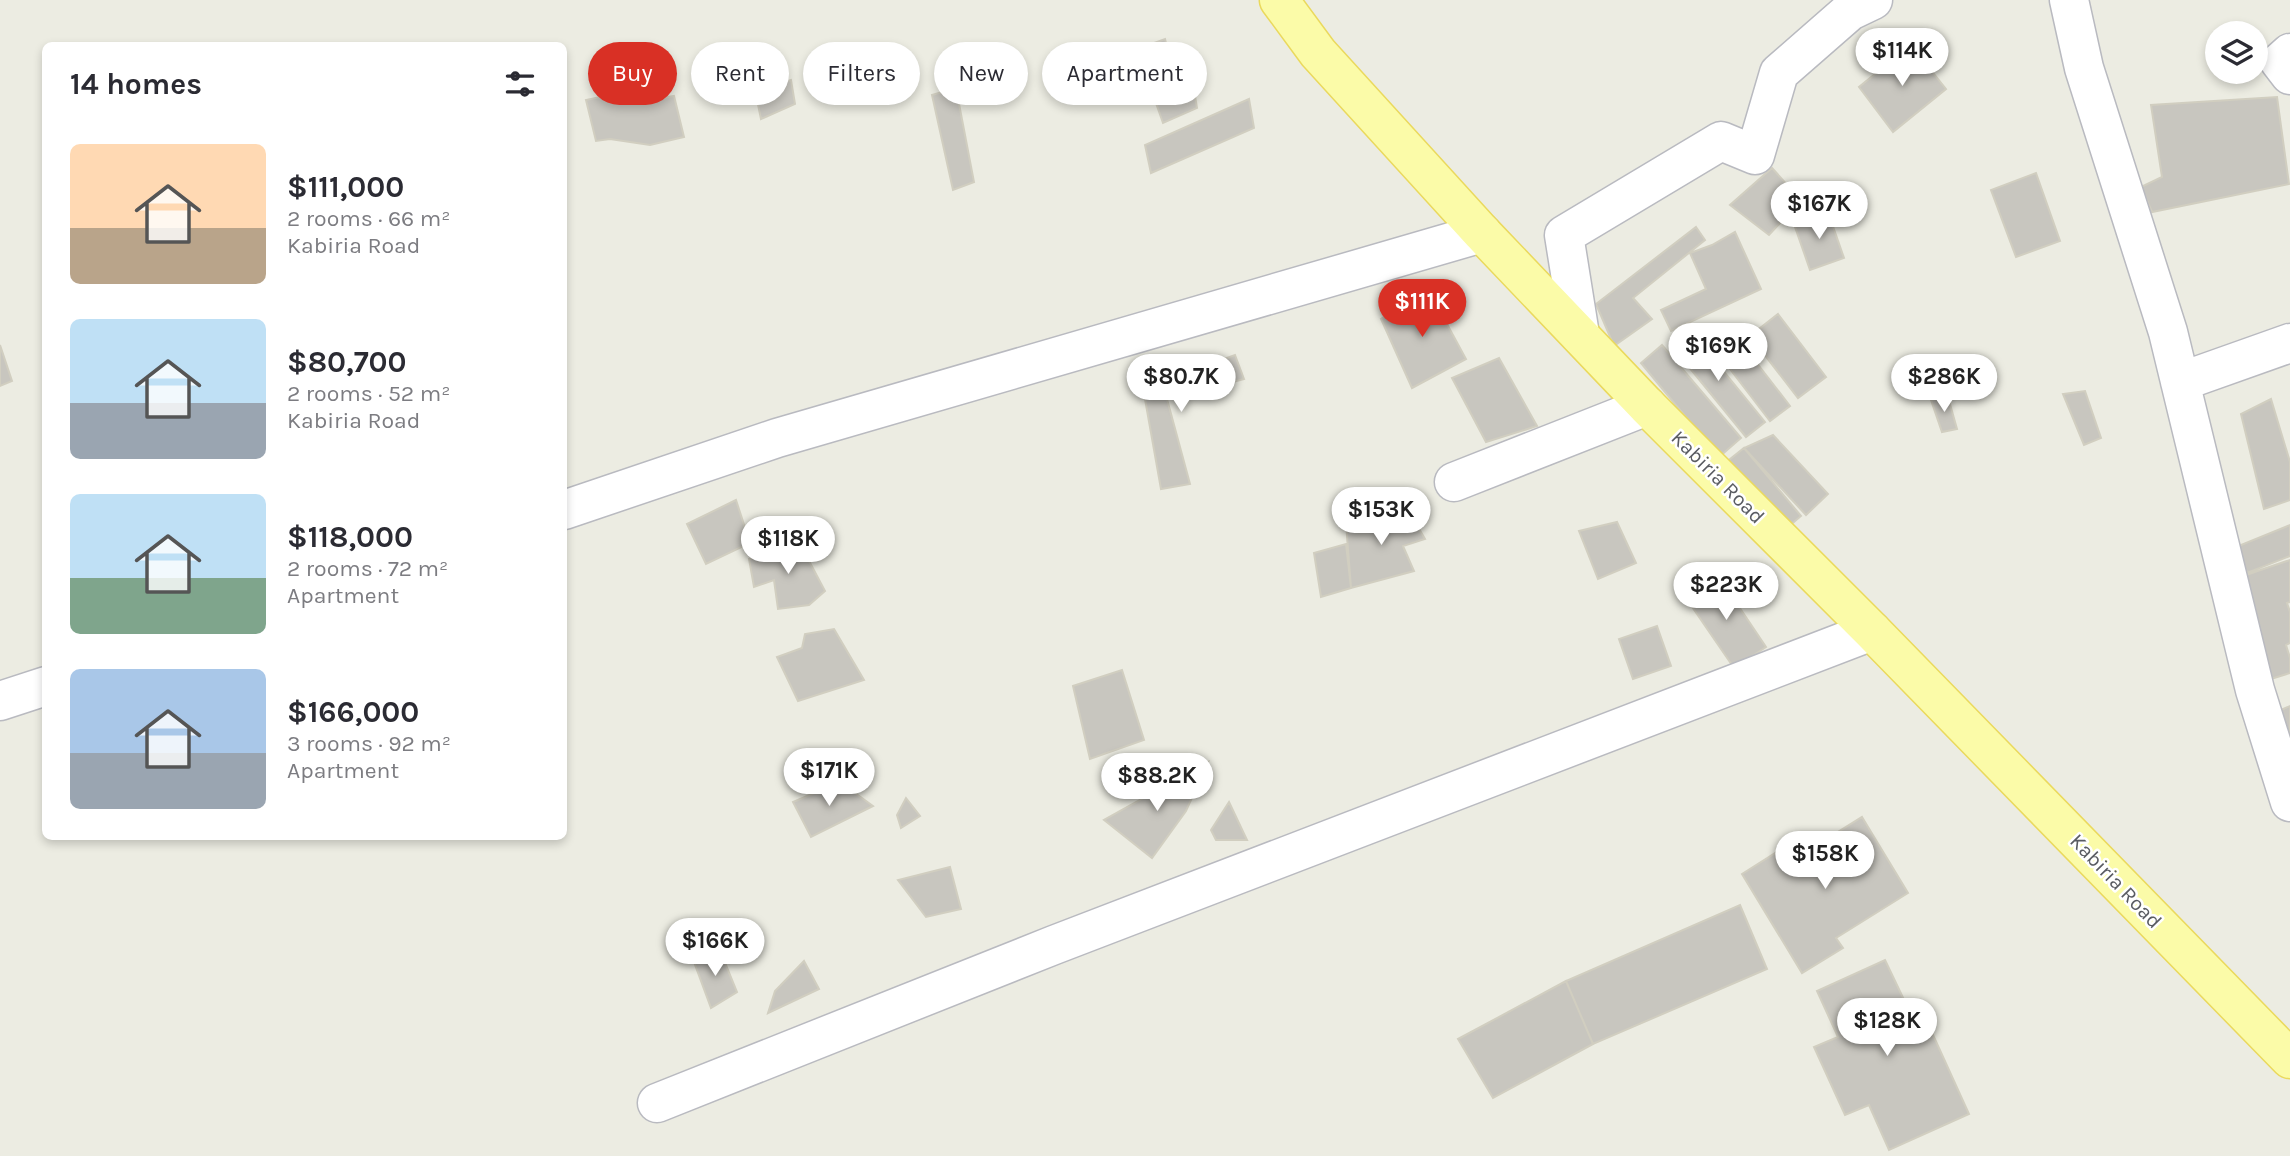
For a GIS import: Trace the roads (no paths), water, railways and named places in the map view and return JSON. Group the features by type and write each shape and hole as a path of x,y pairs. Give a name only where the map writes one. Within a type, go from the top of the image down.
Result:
{"main road":[{"name":"Kabiria Road","path":"1279,0 1318,53 1482,233 1647,406 1872,631 2290,1059"}],"street":[{"path":"1580,335 1564,235 1721,141 1755,155 1779,73 1850,11 1873,0"},
{"path":"2069,0 2084,68 2168,332 2255,690 2290,802"},
{"path":"2290,53 2280,62 2290,75"},
{"path":"567,509 778,438 1482,233"},
{"path":"2180,382 2290,343"},
{"path":"1454,482 1647,406"},
{"path":"657,1103 1067,940 1872,631"},
{"path":"0,701 42,686"}]}
